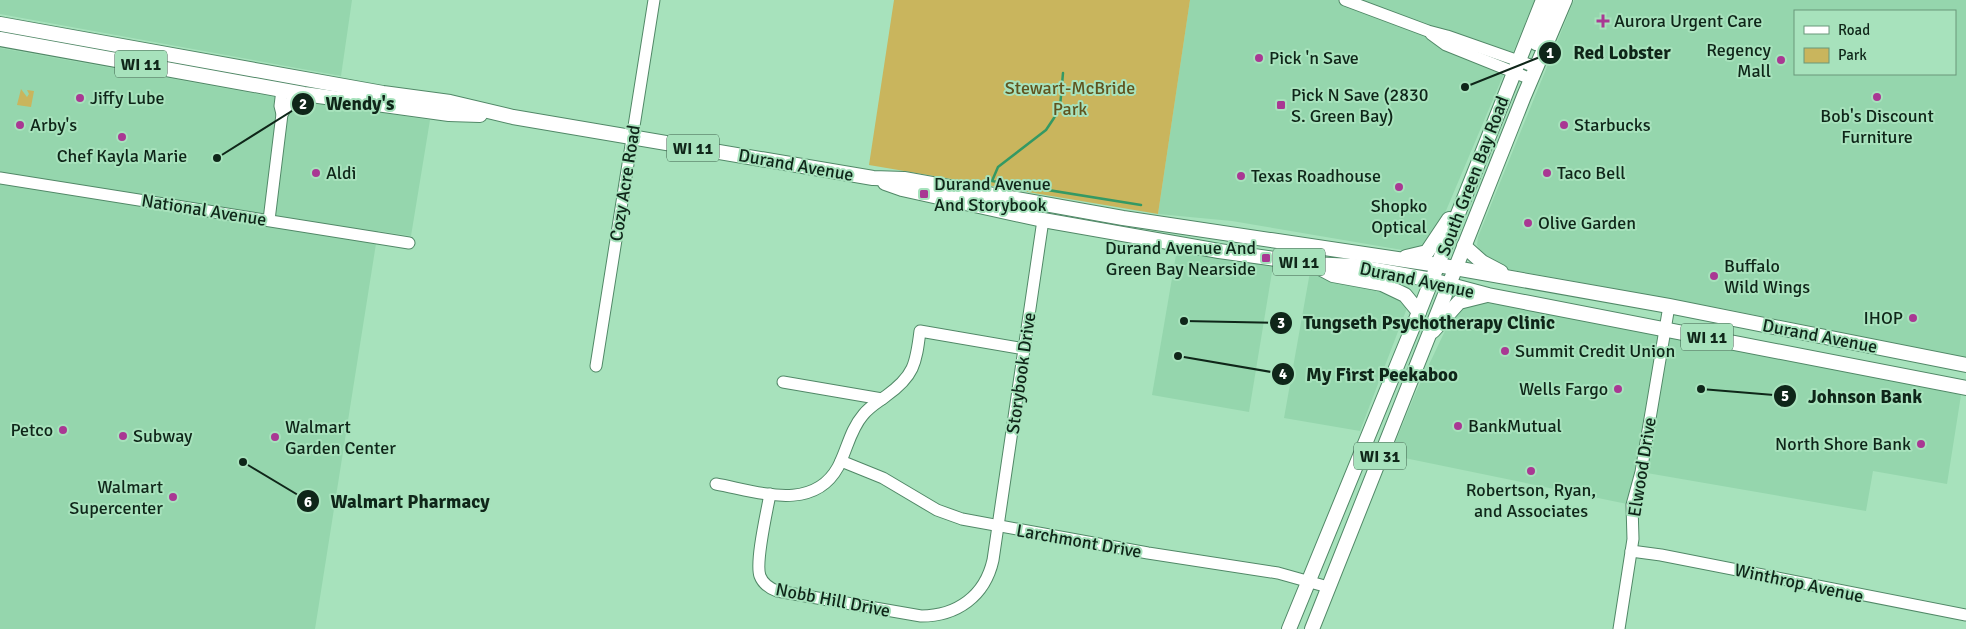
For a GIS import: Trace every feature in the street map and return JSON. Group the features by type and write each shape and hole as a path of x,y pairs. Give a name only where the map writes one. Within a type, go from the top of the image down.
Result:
{"main road":[{"name":"South Green Bay Road","path":"1312,629 1495,168 1543,0"},
{"path":"1524,70 1554,0"},
{"name":"South Green Bay Road","path":"1289,629 1467,191 1524,70 1565,0"},
{"name":"Durand Avenue","path":"0,24 330,83 450,102 513,117 632,138 873,178 904,180 1438,265 1669,306 1966,365"},
{"name":"Durand Avenue","path":"0,39 304,94 449,114 513,117"},
{"path":"282,90 292,85 313,87 330,83"},
{"name":"Durand Avenue","path":"873,178 902,189 1043,220 1219,251 1311,264 1354,266 1432,280 1488,295 1666,328 1966,388"},
{"path":"1397,259 1427,252 1467,191"},
{"path":"1166,242 1184,226"},
{"path":"1219,251 1213,246 1213,240 1230,232"},
{"path":"1464,246 1482,262 1515,279"},
{"path":"1311,264 1333,275 1382,284 1405,295 1419,312"},
{"path":"1427,337 1459,302 1488,295"}],"street":[{"name":"Cozy Acre Road","path":"596,366 654,0"},
{"path":"1345,0 1428,32 1447,36 1524,70"},
{"path":"269,220 282,114 280,106 282,90"},
{"path":"282,114 289,103 304,94"},
{"name":"National Avenue","path":"0,178 409,243"},
{"name":"Storybook Drive","path":"998,526 1043,220"},
{"name":"Elwood Drive","path":"1619,629 1631,551 1632,504 1641,472 1669,306"},
{"path":"716,484 770,494 793,496 812,492 827,481 841,461 858,420 901,385 911,373 916,357 920,331 1025,349"},
{"path":"783,382 882,399"},
{"name":"Larchmont Drive","path":"841,461 883,478 937,510 962,519 1278,573 1328,587"},
{"name":"Nobb Hill Drive","path":"770,494 759,567 761,579 769,588 777,592 921,616 939,615 955,610 974,597 985,583 992,567 998,526"},
{"name":"Winthrop Avenue","path":"1631,551 1661,555 1966,615"}],"shaded area":[{"path":"0,0 352,0 341,76 0,14"},
{"path":"1190,0 1535,0 1437,232 1427,248 1414,252 1232,221 1158,214"},
{"path":"1574,0 1966,0 1966,358 1731,310 1497,267 1482,254 1477,245 1478,237"},
{"path":"0,48 257,94 430,120 411,236 378,231 315,629 0,629"},
{"path":"1177,249 1273,266 1249,412 1152,395"},
{"path":"1310,272 1321,277 1382,287 1399,296 1407,308 1360,431 1284,418"},
{"path":"1479,302 1537,310 1961,395 1947,484 1873,471 1866,511 1641,472 1632,505 1390,455 1416,392 1453,314 1464,304"}],"green space":[{"name":"Stewart-McBride Park","path":"894,0 1190,0 1158,214 869,165"},
{"path":"21,89 27,97 29,94 27,90 34,91 31,107 17,105"}],"waterway":[{"path":"1063,73 1060,107 1054,118 1046,130 998,167 992,181 1141,205"}],"place":[{"name":"Aurora Urgent Care","path":"1603,21"},
{"name":"Pick 'n Save","path":"1259,58"},
{"name":"Regency Mall","path":"1781,60"},
{"name":"Red Lobster","path":"1465,87"},
{"name":"Bob's Discount Furniture","path":"1877,97"},
{"name":"Jiffy Lube","path":"80,98"},
{"name":"Pick N Save (2830 S. Green Bay)","path":"1281,105"},
{"name":"Arby's","path":"20,125"},
{"name":"Starbucks","path":"1564,125"},
{"name":"Chef Kayla Marie","path":"122,137"},
{"name":"Wendy's","path":"217,158"},
{"name":"Aldi","path":"316,173"},
{"name":"Taco Bell","path":"1547,173"},
{"name":"Texas Roadhouse","path":"1241,176"},
{"name":"Shopko Optical","path":"1399,187"},
{"name":"Durand Avenue And Storybook","path":"924,194"},
{"name":"Olive Garden","path":"1528,223"},
{"name":"Durand Avenue And Green Bay Nearside","path":"1266,258"},
{"name":"Buffalo Wild Wings","path":"1714,276"},
{"name":"IHOP","path":"1913,318"},
{"name":"Tungseth Psychotherapy Clinic","path":"1184,321"},
{"name":"Summit Credit Union","path":"1505,351"},
{"name":"My First Peekaboo","path":"1178,356"},
{"name":"Wells Fargo","path":"1618,389"},
{"name":"Johnson Bank","path":"1701,389"},
{"name":"BankMutual","path":"1458,426"},
{"name":"Petco","path":"63,430"},
{"name":"Subway","path":"123,436"},
{"name":"Walmart Garden Center","path":"275,437"},
{"name":"North Shore Bank","path":"1921,444"},
{"name":"Walmart Pharmacy","path":"243,462"},
{"name":"Robertson, Ryan, and Associates","path":"1531,471"},
{"name":"Walmart Supercenter","path":"173,497"}]}
